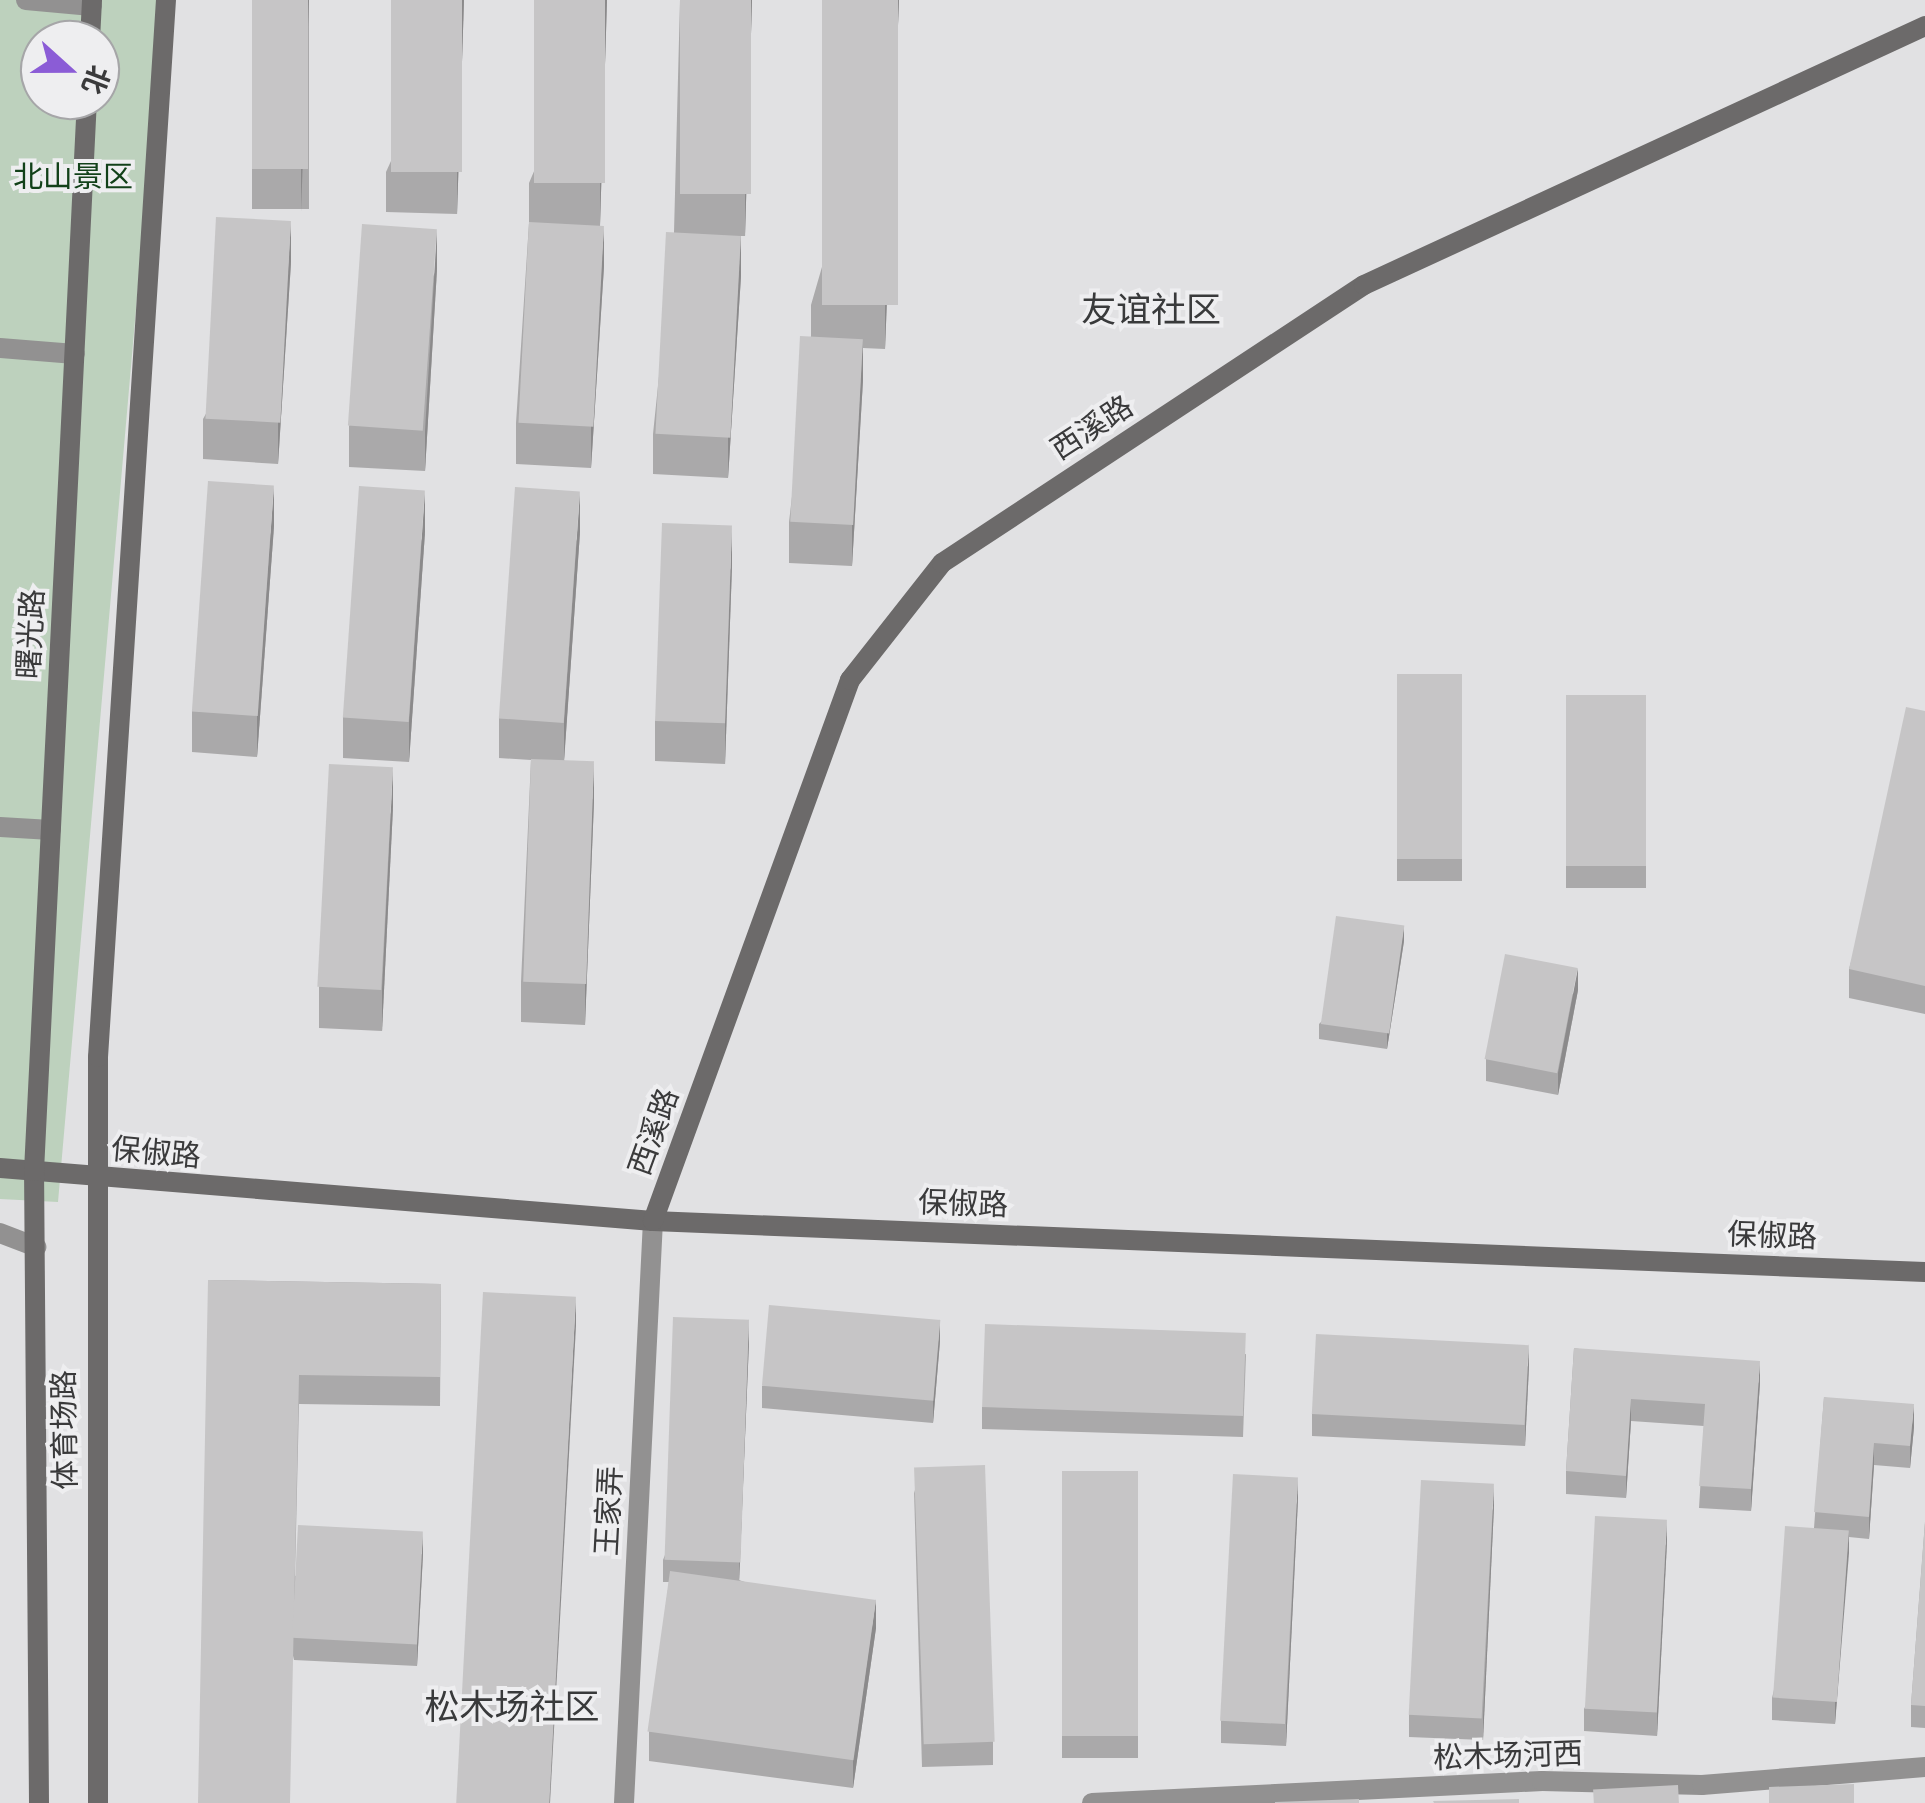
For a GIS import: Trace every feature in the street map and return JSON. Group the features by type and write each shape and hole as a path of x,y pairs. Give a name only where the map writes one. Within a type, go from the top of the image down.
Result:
{"main road":[{"name":"体育场路","path":"98,1803 98,1057 166,0"},
{"name":"西溪路","path":"654,1222 850,680 942,563 1364,285 1925,26"},
{"name":"曙光路","path":"34,1170 86,120"},
{"name":"保俶路","path":"0,1168 654,1222 1925,1272"},
{"name":"体育场路","path":"34,1170 38,1803"}],"street":[{"path":"26,0 92,3"},
{"path":"0,348 75,354"},
{"path":"0,827 51,830"},
{"name":"王家弄","path":"624,1803 654,1222"},
{"path":"0,1233 36,1247"},
{"name":"松木场河西","path":"1092,1803 1542,1782 1702,1785 1925,1767"}],"green space":[{"name":"北山景区","path":"0,0 163,0 58,1202 0,1199"}],"building":[{"path":"252,0 308,0 308,169 252,169"},
{"path":"391,0 462,0 462,172 391,172"},
{"path":"534,0 605,0 605,183 534,183"},
{"path":"680,0 751,0 751,194 680,194"},
{"path":"822,0 898,0 898,305 822,305"},
{"path":"216,217 291,221 280,423 205,419"},
{"path":"529,222 604,226 593,427 518,423"},
{"path":"362,224 437,229 423,431 348,426"},
{"path":"666,232 741,236 730,438 655,434"},
{"path":"800,336 863,339 853,525 790,522"},
{"path":"208,481 274,486 258,716 192,711"},
{"path":"359,486 425,491 409,722 343,717"},
{"path":"515,487 580,492 564,723 499,718"},
{"path":"662,523 732,525 725,723 655,721"},
{"path":"1397,674 1462,674 1462,859 1397,859"},
{"path":"1566,695 1646,695 1646,866 1566,866"},
{"path":"1906,707 1925,711 1925,986 1849,969"},
{"path":"531,759 594,761 586,984 523,982"},
{"path":"329,764 393,767 381,990 317,987"},
{"path":"1336,916 1404,926 1389,1034 1321,1024"},
{"path":"1505,954 1578,968 1557,1073 1485,1059"},
{"path":"208,1280 441,1284 440,1377 299,1375 290,1803 198,1803"},
{"path":"483,1292 576,1297 549,1803 456,1803"},
{"path":"769,1305 940,1320 933,1401 762,1386"},
{"path":"673,1317 749,1320 740,1563 665,1560"},
{"path":"985,1324 1246,1333 1243,1416 982,1407"},
{"path":"1316,1334 1529,1345 1525,1425 1312,1414"},
{"path":"1574,1348 1760,1361 1751,1489 1699,1486 1705,1404 1631,1399 1626,1476 1566,1471"},
{"path":"1824,1397 1914,1404 1910,1446 1874,1443 1869,1517 1814,1512"},
{"path":"985,1465 995,1742 924,1744 914,1467"},
{"path":"1062,1471 1138,1471 1138,1736 1062,1736"},
{"path":"1233,1474 1298,1477 1285,1724 1220,1721"},
{"path":"1421,1480 1494,1484 1482,1718 1409,1715"},
{"path":"1595,1516 1667,1520 1657,1713 1585,1709"},
{"path":"1925,1522 1925,1706 1911,1705"},
{"path":"298,1525 423,1532 417,1644 292,1638"},
{"path":"1785,1526 1849,1530 1837,1702 1773,1698"},
{"path":"670,1571 876,1600 853,1760 647,1731"},
{"path":"1854,1784 1854,1803 1769,1803 1769,1787"},
{"path":"1678,1785 1679,1803 1594,1803 1593,1789"},
{"path":"1359,1799 1359,1803 1275,1803 1275,1802"},
{"path":"1519,1799 1519,1803 1433,1801"}],"district":[{"name":"友谊社区","path":"1151,310"},
{"name":"松木场社区","path":"512,1707"}]}
